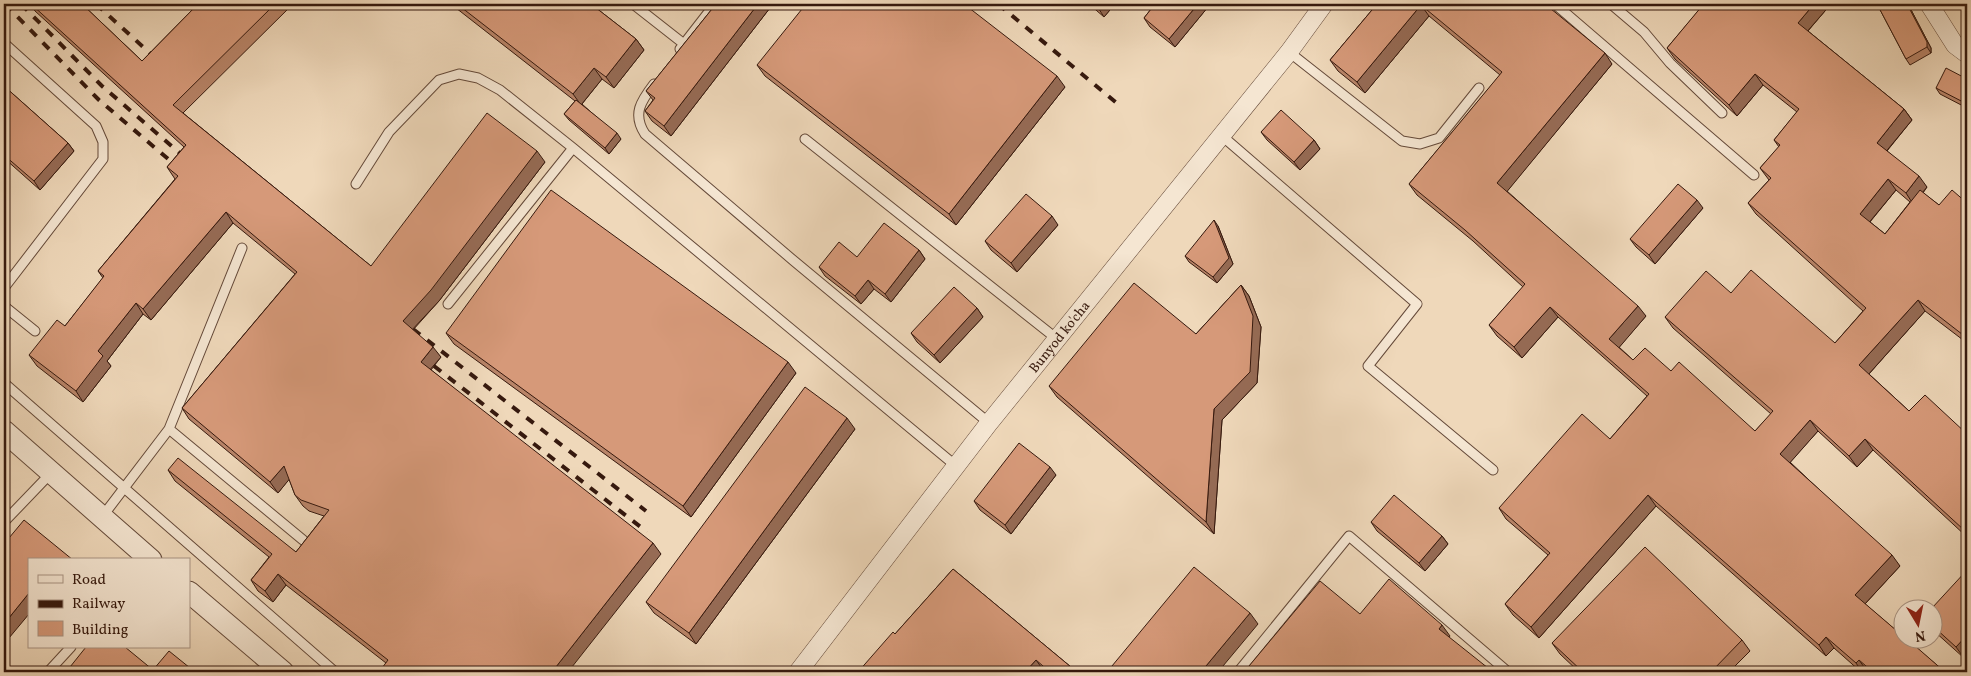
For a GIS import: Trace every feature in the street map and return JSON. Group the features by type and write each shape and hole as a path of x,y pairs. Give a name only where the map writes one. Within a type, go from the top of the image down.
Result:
{"street":[{"name":"Bunyod ko'cha","path":"798,672 989,423 1289,52 1324,4"},
{"path":"1929,4 1955,45 1967,54"},
{"path":"4,431 149,558"},
{"path":"190,593 283,672"}],"lane":[{"path":"633,4 684,44"},
{"path":"673,58 715,4"},
{"path":"1555,4 1754,175"},
{"path":"1611,4 1644,32 1670,64 1722,113"},
{"path":"4,43 96,126 103,142 103,159 4,288"},
{"path":"1289,52 1402,141 1420,144 1439,138 1480,88"},
{"path":"662,72 641,101 638,113 640,126 645,134 794,262 989,423"},
{"path":"356,184 389,132 439,80 459,74 478,78 500,90 573,148 956,466"},
{"path":"1221,136 1417,304 1368,366 1493,470"},
{"path":"805,139 1057,339"},
{"path":"448,304 573,148"},
{"path":"102,517 169,429 242,248"},
{"path":"4,306 35,331"},
{"path":"4,383 336,672"},
{"path":"169,429 303,540"},
{"path":"4,522 51,472"},
{"path":"1238,672 1350,536 1508,672"},
{"path":"48,672 70,648"}],"building":[{"path":"31,4 82,4 142,61 198,4 275,4 173,105 371,266 487,113 537,151 431,290 403,321 433,347 421,362 653,543 552,672 379,672 388,660 278,574 265,591 251,580 272,554 168,470 178,458 296,552 329,510 301,500 295,495 284,466 270,482 182,408 297,272 226,212 143,309 136,303 98,351 103,356 76,391 29,355 57,320 65,326 104,276 98,271 178,176 167,167 186,145"},
{"path":"457,4 591,4 636,39 606,77 594,68 573,94"},
{"path":"716,4 758,4 664,126 645,111 655,98 646,91"},
{"path":"806,4 964,4 1057,76 949,214 757,65"},
{"path":"1155,4 1198,4 1169,39 1144,18"},
{"path":"1377,4 1545,4 1605,53 1497,183 1638,306 1609,339 1633,360 1645,348 1671,371 1679,362 1755,431 1773,411 1665,317 1706,271 1731,293 1751,270 1835,343 1866,308 1748,203 1771,178 1760,168 1780,145 1774,140 1799,109 1755,74 1729,105 1667,48 1702,6 1699,4 1814,4 1798,23 1904,109 1877,143 1919,176 1906,193 1888,179 1860,214 1885,234 1920,190 1939,205 1952,190 1967,203 1967,338 1918,300 1859,365 1909,411 1925,395 1967,434 1967,527 1964,530 1865,439 1849,456 1810,420 1780,454 1892,555 1855,595 1894,628 1894,648 1917,648 1945,672 1915,672 1910,668 1907,672 1873,672 1859,660 1856,663 1826,637 1819,645 1648,495 1531,627 1505,604 1550,553 1499,508 1582,414 1610,439 1649,394 1550,307 1514,347 1489,325 1525,284 1465,230 1409,184 1502,72 1421,5 1357,82 1330,60"},
{"path":"1877,4 1907,4 1927,42 1927,47 1906,59"},
{"path":"1946,68 1967,79 1967,104 1936,88"},
{"path":"4,86 68,143 34,181 4,155"},
{"path":"576,100 617,133 605,148 564,114"},
{"path":"1281,110 1314,140 1294,162 1261,132"},
{"path":"1678,184 1697,200 1649,255 1630,239"},
{"path":"551,190 788,362 683,506 446,333"},
{"path":"1026,194 1052,216 1011,263 985,241"},
{"path":"1214,220 1229,258 1213,277 1185,256"},
{"path":"884,223 919,250 885,294 868,280 855,296 819,267 839,242 857,257"},
{"path":"1134,283 1196,334 1241,285 1253,316 1250,372 1214,409 1206,522 1049,386"},
{"path":"954,287 977,308 934,355 911,333"},
{"path":"805,387 847,418 689,633 646,602"},
{"path":"1019,443 1050,467 1005,525 974,501"},
{"path":"1394,495 1442,536 1419,563 1371,522"},
{"path":"24,520 71,558 28,558 28,594 4,624 4,544"},
{"path":"1645,547 1742,640 1711,672 1583,672 1552,643"},
{"path":"1194,567 1250,613 1201,672 1107,672"},
{"path":"953,569 1077,672 1050,672 1036,660 1025,672 858,672"},
{"path":"1967,570 1967,635 1956,647 1944,636 1944,598 1941,598"},
{"path":"1389,579 1442,625 1439,629 1493,672 1244,672 1320,581 1360,614"},
{"path":"85,648 126,648 153,670 169,651 195,672 66,672"}],"railway":[{"path":"5,4 99,100 181,170"},
{"path":"21,4 102,86 189,161"},
{"path":"96,4 152,55"},
{"path":"998,4 1119,105"},
{"path":"413,329 646,511"},
{"path":"434,366 647,532"}]}
